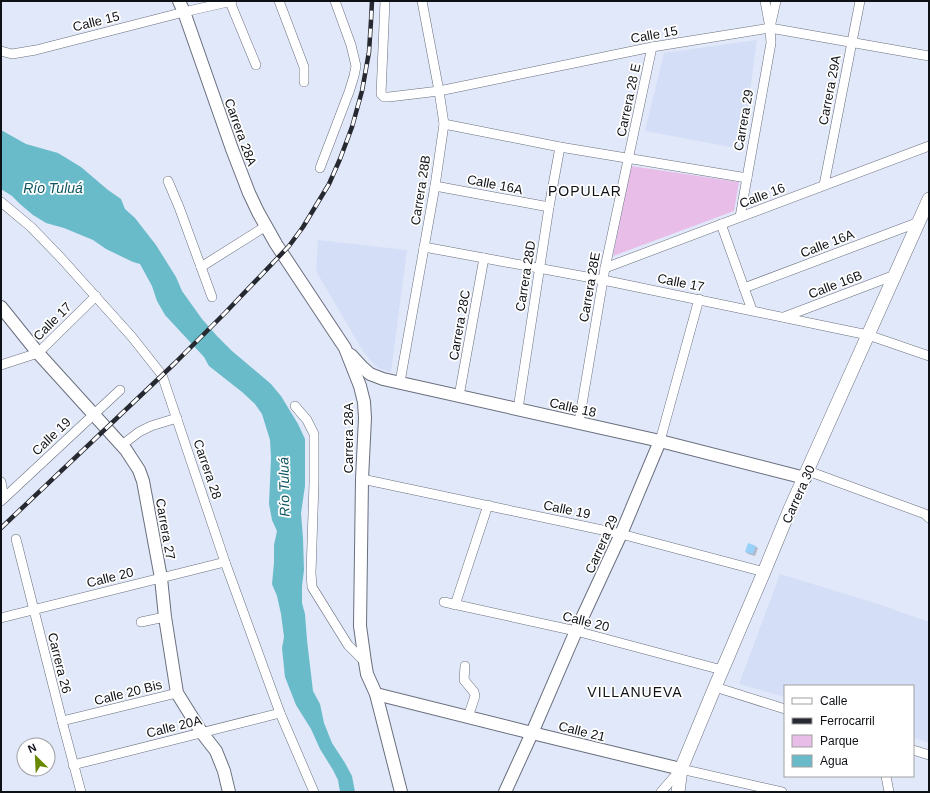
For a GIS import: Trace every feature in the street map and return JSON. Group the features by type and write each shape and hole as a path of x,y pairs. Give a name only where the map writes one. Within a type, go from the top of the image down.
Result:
{"main road":[{"name":"Carrera 30","path":"678,792 681,769 722,670 806,474 929,199"}],"street":[{"path":"231,1 256,65"},
{"name":"Calle 15","path":"1,51 12,54 36,50 182,7 231,1"},
{"path":"279,1 304,67 304,82"},
{"path":"320,168 349,92 356,66 351,45 335,1"},
{"name":"Calle 15","path":"385,1 381,94 389,97 439,91 652,47 770,28 929,56"},
{"name":"Carrera 28B","path":"400,382 435,186 444,124 422,1"},
{"name":"Carrera 29","path":"740,217 771,43 765,1"},
{"name":"Carrera 29","path":"770,28 776,1"},
{"name":"Carrera 29A","path":"824,185 860,1"},
{"name":"Carrera 28A","path":"182,7 249,193 266,226 288,263 344,348 360,386 364,402 365,418 362,479 360,626 364,662 367,674 376,694 401,792"},
{"name":"Carrera 28 E","path":"629,158 652,47"},
{"name":"Calle 16","path":"444,124 560,147 747,178"},
{"name":"Calle 16","path":"605,268 929,146"},
{"name":"Carrera 28D","path":"518,409 549,207 560,147"},
{"name":"Carrera 28E","path":"578,422 605,268 629,158"},
{"path":"168,181 212,297"},
{"name":"Calle 16A","path":"435,186 549,207"},
{"name":"Carrera 28","path":"1,202 31,227 96,296 132,337 162,376 225,562 280,712 314,792"},
{"name":"Calle 16A","path":"744,288 919,222"},
{"path":"721,224 752,310"},
{"path":"201,267 266,226"},
{"name":"Calle 17","path":"424,247 699,299 868,335 929,356"},
{"name":"Carrera 28C","path":"459,396 484,258"},
{"name":"Calle 16B","path":"784,317 895,275"},
{"name":"Calle 17","path":"1,365 38,353 96,296"},
{"name":"Carrera 29","path":"505,792 576,631 621,534 660,441 699,299"},
{"name":"Carrera 27","path":"1,307 38,353 122,445 139,470 143,481 161,578 165,617 177,694 202,733 216,751 224,770 229,792"},
{"name":"Calle 18","path":"344,348 370,374 383,379 806,474 925,514 929,518"},
{"path":"362,394 364,387 368,382 374,379 383,379"},
{"name":"Calle 19","path":"3,500 120,390"},
{"path":"295,406 307,420 314,434 312,587 348,645 364,662"},
{"path":"122,445 151,426 177,418"},
{"name":"Calle 19","path":"362,479 621,534 764,572"},
{"path":"1,482 3,500"},
{"path":"455,605 488,505"},
{"name":"Carrera 26","path":"16,539 81,792"},
{"name":"Calle 20","path":"1,618 225,562"},
{"name":"Calle 20","path":"444,602 576,631 722,670"},
{"path":"141,622 165,617"},
{"path":"465,666 464,680 474,692 468,717"},
{"path":"715,687 784,709"},
{"name":"Calle 20 Bis","path":"62,721 177,694"},
{"name":"Calle 21","path":"376,694 681,769 782,792"},
{"name":"Calle 20A","path":"73,765 280,712"},
{"path":"914,750 929,755"},
{"path":"661,792 681,769"},
{"path":"886,777 889,792"}],"shaded area":[{"path":"757,40 742,149 645,131 664,53"},
{"path":"318,240 407,250 391,372 378,368 363,351 316,271"},
{"path":"780,574 878,604 929,622 929,743 914,737 914,685 784,685 784,697 739,684"}],"green space":[{"path":"631,166 739,182 734,211 613,256"}],"water":[{"name":"Río Tuluá","path":"1,130 26,144 58,153 81,167 121,199 125,209 135,218 156,245 176,277 182,291 202,319 232,351 271,384 281,396 298,424 305,439 305,486 301,513 304,570 302,603 305,614 313,691 320,704 324,723 332,743 352,776 355,792 340,792 338,780 320,749 311,729 296,705 285,677 282,648 284,637 281,614 277,596 272,584 274,545 277,531 272,520 269,504 271,458 270,440 262,414 255,404 242,392 209,366 204,357 165,315 140,264 106,249 93,240 64,228 46,223 33,215 12,196 1,189"}],"building":[{"path":"748,543 756,546 753,554 745,552"}],"railway":[{"path":"1,528 175,363 289,246 303,227 329,184 352,127 362,91 369,52 372,1"}],"district":[{"name":"POPULAR","path":"585,191"},
{"name":"VILLANUEVA","path":"635,692"}]}
